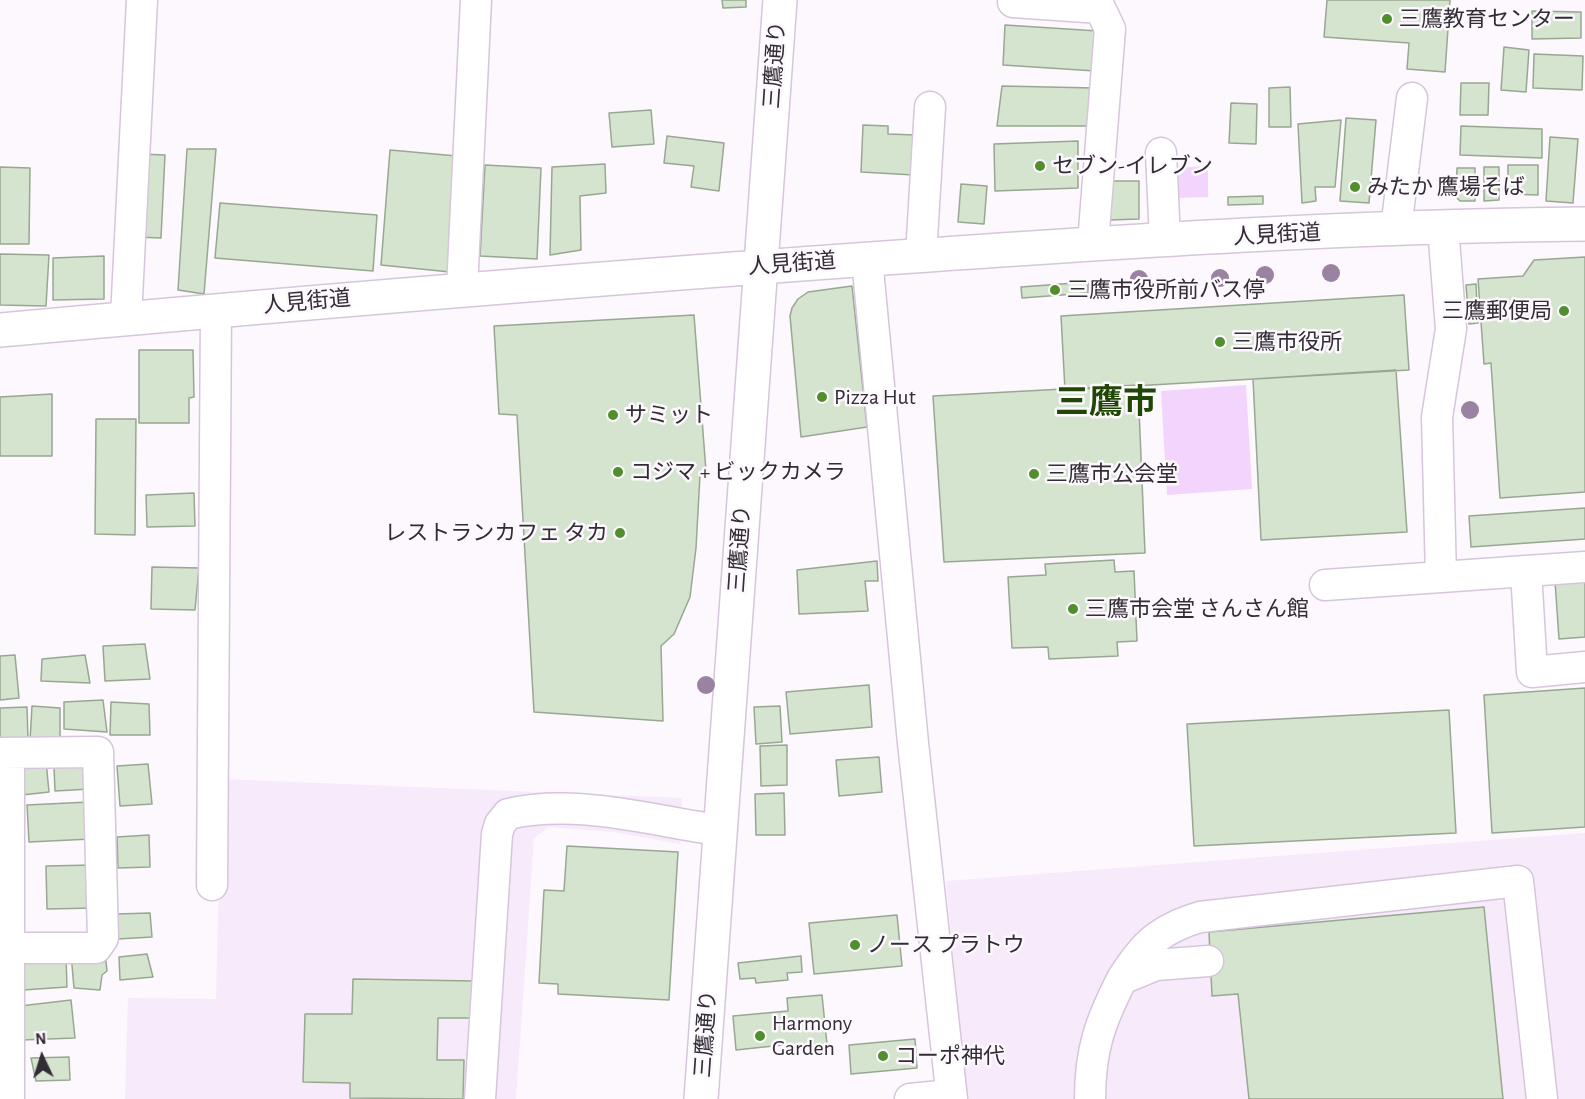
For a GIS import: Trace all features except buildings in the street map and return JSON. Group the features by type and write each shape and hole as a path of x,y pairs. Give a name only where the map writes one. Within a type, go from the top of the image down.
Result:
{"main road":[{"name":"三鷹通り","path":"701,1099 780,0"},
{"name":"人見街道","path":"0,330 462,289 1093,243 1443,227 1585,224"}],"street":[{"path":"126,318 142,0"},
{"path":"462,289 476,0"},
{"path":"1013,2 1100,8 1110,29 1093,243"},
{"path":"1396,229 1412,98"},
{"path":"921,255 930,107"},
{"path":"1161,153 1166,240"},
{"path":"1441,577 1437,417 1451,329 1443,227"},
{"path":"867,259 913,743 951,1097 910,1099"},
{"path":"212,885 216,310"},
{"path":"1325,585 1585,567"},
{"path":"1526,571 1532,672 1585,667"},
{"path":"9,1099 5,1015 10,948 4,753 98,752 103,938 96,948 10,948"},
{"path":"480,1099 497,834 500,824 508,814 541,810 581,811 720,830"},
{"path":"1090,1099 1090,1078 1098,1030 1122,979 1146,945 1163,932 1200,917 1518,881 1542,1099"},
{"path":"1122,979 1156,965 1208,961"}],"shaded area":[{"path":"1208,166 1208,197 1173,198 1176,168"},
{"path":"1246,385 1252,489 1167,495 1161,391"},
{"path":"221,779 682,798 680,844 614,832 549,827 534,838 516,1099 125,1099 128,998 216,999"},
{"path":"1585,833 1585,1099 967,1099 946,881"}],"place":[{"name":"三鷹教育センター","path":"1387,19"},
{"name":"セブン-イレブン","path":"1040,166"},
{"name":"みたか 鷹場そば","path":"1355,187"},
{"name":"三鷹市役所前バス停","path":"1055,290"},
{"name":"三鷹郵便局","path":"1564,311"},
{"name":"三鷹市役所","path":"1220,342"},
{"name":"Pizza Hut","path":"822,397"},
{"name":"サミット","path":"613,415"},
{"name":"コジマ + ビックカメラ","path":"618,472"},
{"name":"三鷹市公会堂","path":"1034,474"},
{"name":"レストランカフェ タカ","path":"620,533"},
{"name":"三鷹市会堂 さんさん館","path":"1073,609"},
{"name":"ノース プラトウ","path":"855,945"},
{"name":"Harmony Garden","path":"760,1036"},
{"name":"コーポ神代","path":"883,1056"}],"district":[{"name":"三鷹市","path":"1106,403"}]}
